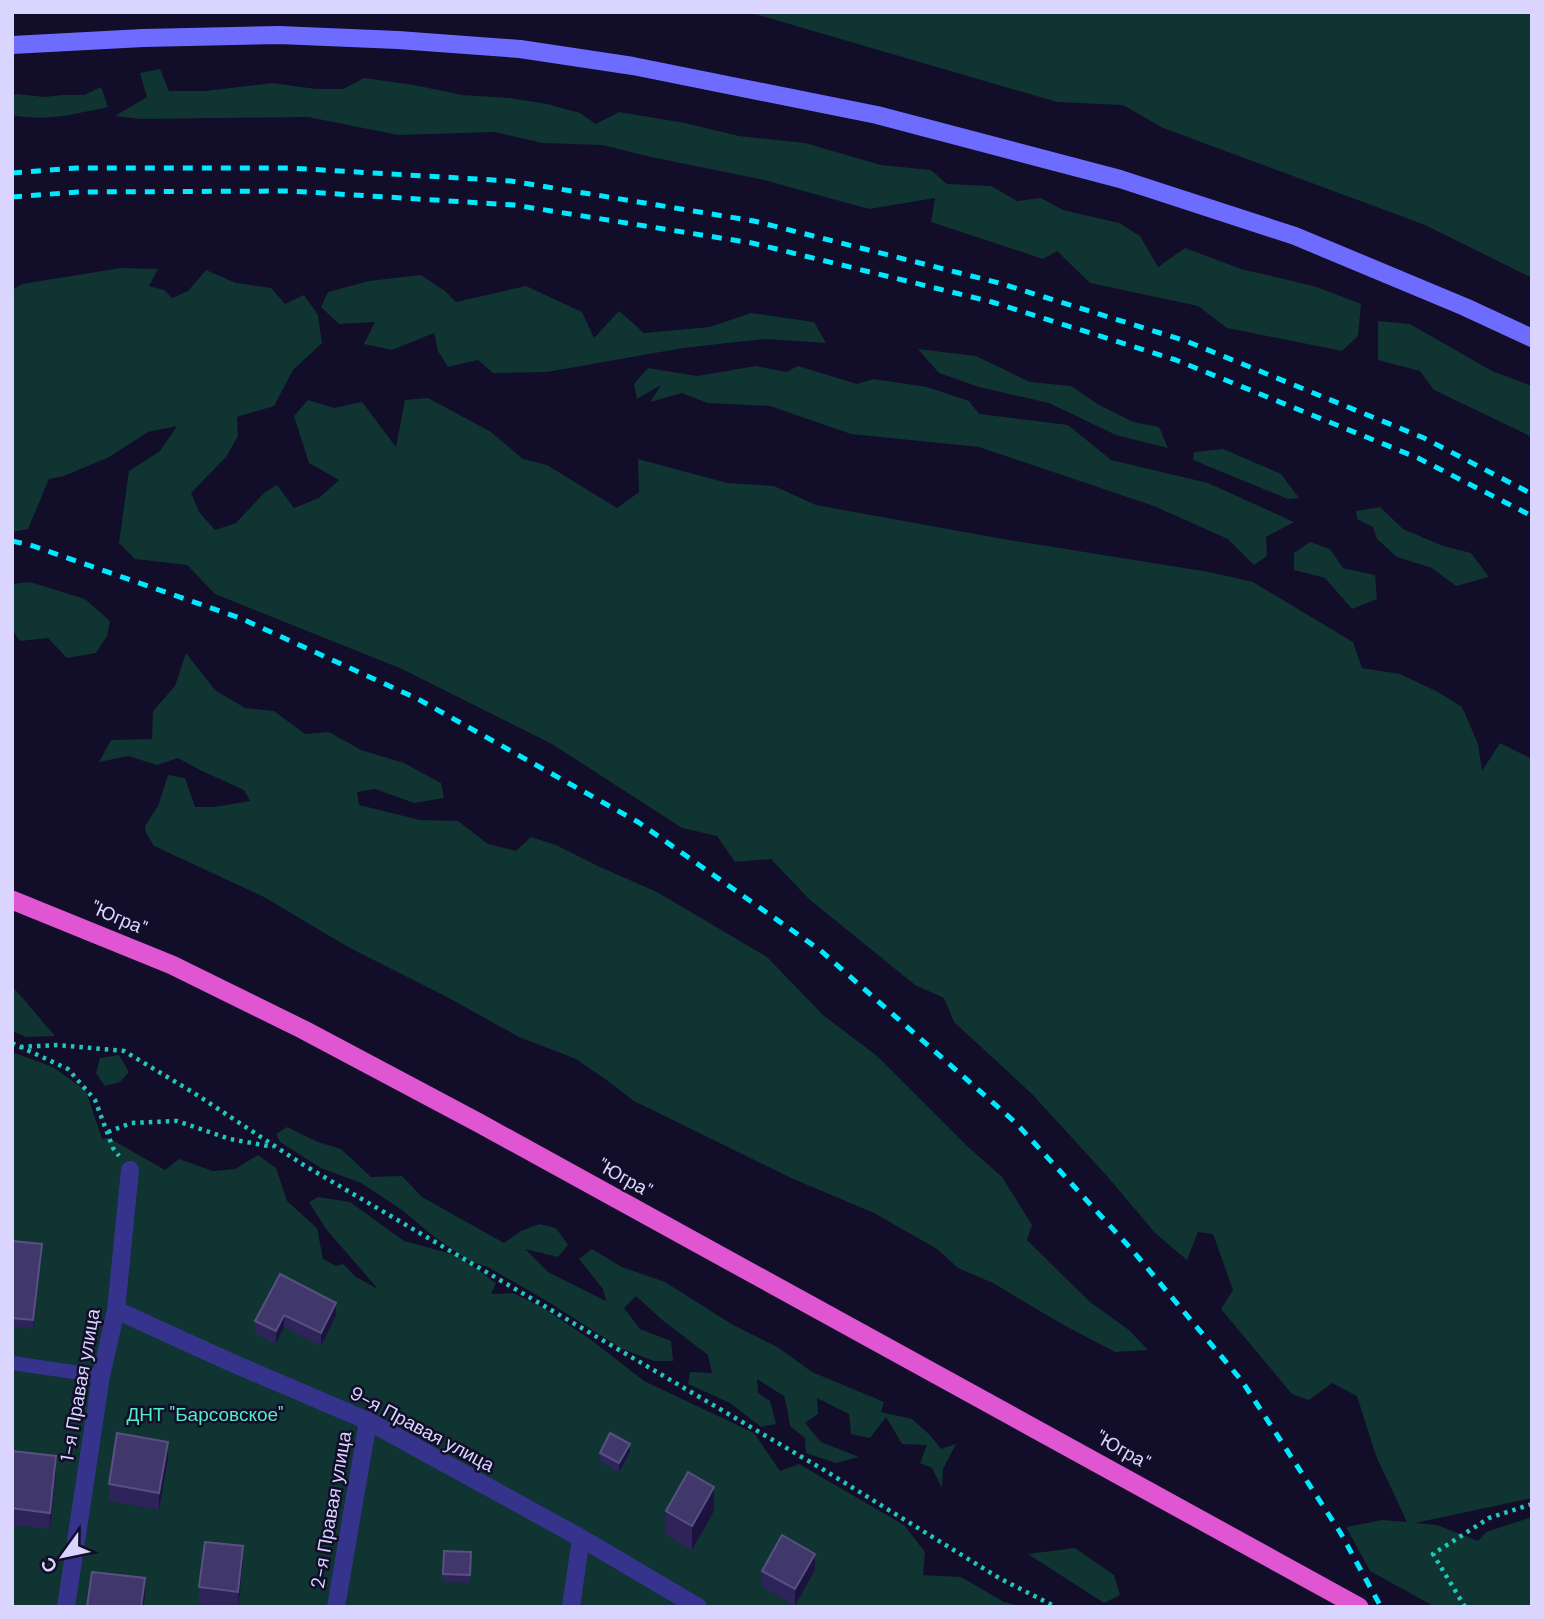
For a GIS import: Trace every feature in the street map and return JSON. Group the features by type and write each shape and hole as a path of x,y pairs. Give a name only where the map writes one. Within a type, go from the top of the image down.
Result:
{"highway":[{"name":"\"Югра\"","path":"12,900 172,965 304,1030 491,1129 1359,1607"}],"main road":[{"path":"12,45 143,38 266,36 398,40 520,49 646,68 877,115 1120,179 1295,236 1532,338"}],"street":[{"name":"1-я Правая улица","path":"66,1607 101,1376 116,1310 130,1170"},
{"name":"9-я Правая улица","path":"116,1310 368,1421 581,1538 698,1607"},
{"name":"2-я Правая улица","path":"336,1607 368,1421"},
{"path":"571,1607 581,1538"}],"lane":[{"path":"12,1363 101,1376"}],"path":[{"path":"12,1043 68,1069 95,1100 113,1148 130,1170"},
{"path":"20,1046 58,1045 124,1051 302,1164 824,1470 999,1578 1056,1607"},
{"path":"108,1132 131,1123 177,1121 230,1139 277,1148"},
{"path":"1465,1607 1433,1554 1489,1518 1532,1504"}],"green space":[{"path":"748,12 1532,12 1532,278 1425,225 1163,128 1123,105 1057,102"},
{"path":"160,69 169,91 205,91 272,83 316,89 343,89 364,78 462,95 547,104 580,113 596,124 619,112 685,123 739,136 805,143 881,165 931,170 947,184 991,186 1017,201 1041,198 1063,210 1119,223 1140,236 1158,267 1185,248 1241,269 1317,287 1361,304 1358,336 1342,351 1227,328 1198,306 1090,283 1057,251 1043,259 931,222 935,198 869,209 764,180 602,145 542,143 495,132 398,135 308,117 141,119 115,116 147,97 140,73"},
{"path":"101,87 108,107 48,117 12,115 12,96 16,94 45,97 84,95"},
{"path":"121,268 158,269 149,286 164,290 172,298 188,291 206,270 236,283 271,288 285,304 304,295 318,315 322,343 293,370 274,406 237,417 238,436 226,457 191,493 199,512 215,530 236,523 264,493 277,485 294,508 319,498 339,480 309,463 294,416 308,400 334,408 362,402 396,447 405,400 428,398 491,432 523,459 547,465 617,508 639,492 638,459 727,483 774,486 816,505 1209,572 1253,582 1353,642 1362,668 1400,674 1462,707 1478,744 1482,771 1500,743 1532,759 1532,1498 1415,1523 1437,1525 1478,1541 1486,1532 1532,1517 1532,1607 1435,1607 1370,1571 1346,1527 1382,1520 1407,1522 1376,1456 1357,1396 1332,1383 1309,1400 1292,1394 1221,1309 1233,1290 1213,1234 1198,1232 1187,1260 1156,1234 1032,1094 954,1022 944,998 915,985 809,899 771,859 735,862 717,836 682,828 552,744 402,669 215,594 187,565 135,559 119,543 129,471 160,451 177,426 148,432 109,457 64,476 49,479 28,529 12,532 12,290 22,284"},
{"path":"421,275 456,302 526,286 582,312 594,338 619,311 644,333 710,327 751,313 814,322 826,343 765,339 683,348 547,372 493,373 478,360 448,367 438,351 434,333 392,350 364,344 375,322 339,324 321,307 328,292 369,281"},
{"path":"1378,321 1410,324 1492,371 1532,386 1532,437 1434,390 1420,371 1378,360"},
{"path":"918,349 976,356 1030,382 1071,386 1099,405 1133,422 1159,427 1168,448 1116,435 1049,403 979,387 939,373"},
{"path":"756,366 786,372 798,366 857,384 874,379 927,387 969,401 979,414 1068,425 1111,460 1208,483 1294,522 1266,537 1267,556 1254,565 1228,539 1154,506 979,447 851,434 770,406 707,403 682,393 650,402 661,385 637,399 634,384 648,368 697,376"},
{"path":"1223,449 1281,474 1299,498 1288,499 1193,460 1194,452"},
{"path":"1380,507 1403,529 1443,546 1471,553 1489,577 1456,586 1432,568 1397,557 1377,539 1373,527 1357,519 1356,511"},
{"path":"1310,542 1330,549 1343,568 1375,575 1377,599 1352,609 1325,578 1294,570 1294,553"},
{"path":"30,582 85,599 110,621 107,636 96,653 67,658 48,638 20,641 12,629 12,584"},
{"path":"186,653 215,690 245,708 274,711 305,734 329,732 361,750 404,763 441,783 444,798 414,803 375,789 357,792 359,805 420,820 458,821 488,844 516,851 531,837 556,845 657,892 767,957 823,1015 877,1056 1002,1177 1032,1225 1027,1240 1090,1302 1129,1330 1148,1350 1115,1352 993,1283 958,1268 937,1249 874,1213 791,1178 634,1101 576,1059 519,1037 348,947 264,897 154,846 145,826 158,806 168,775 185,778 195,807 250,801 244,790 178,758 157,765 128,756 99,762 111,740 152,739 153,711 175,686"},
{"path":"12,986 55,1036 26,1037 12,1031"},
{"name":"ДНТ \"Барсовское\"","path":"12,1052 53,1067 86,1091 102,1139 109,1138 165,1170 179,1159 213,1171 235,1169 258,1155 276,1168 287,1201 317,1228 323,1259 336,1266 343,1264 356,1277 378,1289 326,1229 309,1202 318,1197 350,1202 404,1241 459,1256 496,1283 491,1294 513,1293 542,1307 590,1339 644,1381 754,1433 780,1471 799,1464 904,1525 925,1552 923,1575 961,1577 1004,1602 1024,1607 12,1607"},
{"path":"119,1055 129,1072 120,1082 105,1086 96,1073 100,1058"},
{"path":"287,1127 318,1142 341,1149 371,1177 402,1176 422,1197 504,1243 521,1231 539,1224 556,1228 568,1245 558,1257 525,1249 548,1272 606,1301 603,1289 579,1259 592,1249 622,1267 665,1282 733,1325 779,1348 812,1372 884,1402 881,1412 912,1419 941,1449 956,1444 943,1469 942,1488 932,1468 920,1463 927,1445 902,1444 886,1417 870,1438 851,1434 849,1414 817,1398 818,1414 805,1423 821,1442 859,1457 836,1463 806,1453 805,1438 790,1426 784,1396 757,1379 758,1393 770,1401 776,1424 761,1427 730,1403 688,1384 690,1372 712,1373 708,1355 636,1296 624,1308 640,1329 671,1341 673,1361 654,1361 622,1349 488,1267 469,1261 402,1210 361,1183 321,1168 280,1142 276,1134"},
{"path":"1075,1548 1114,1575 1120,1595 1104,1603 1028,1554"}],"building":[{"path":"12,1241 42,1244 33,1320 12,1318"},
{"path":"280,1274 336,1303 321,1333 284,1315 276,1331 255,1321"},
{"path":"117,1433 168,1442 159,1493 109,1484"},
{"path":"610,1433 630,1444 619,1463 600,1453"},
{"path":"12,1451 56,1456 50,1513 12,1508"},
{"path":"688,1472 714,1487 692,1526 666,1511"},
{"path":"782,1535 815,1554 795,1589 762,1571"},
{"path":"205,1542 243,1546 238,1592 199,1587"},
{"path":"444,1551 471,1552 470,1575 443,1574"},
{"path":"92,1572 145,1578 141,1607 87,1607"}],"railway":[{"path":"12,173 76,168 288,168 511,181 754,221 999,283 1186,341 1424,438 1532,494"},
{"path":"12,197 78,192 290,191 514,205 752,243 992,302 1176,360 1418,458 1532,516"},
{"path":"12,541 240,618 418,699 638,822 820,950 1016,1123 1133,1251 1242,1381 1340,1532 1381,1607"}]}
